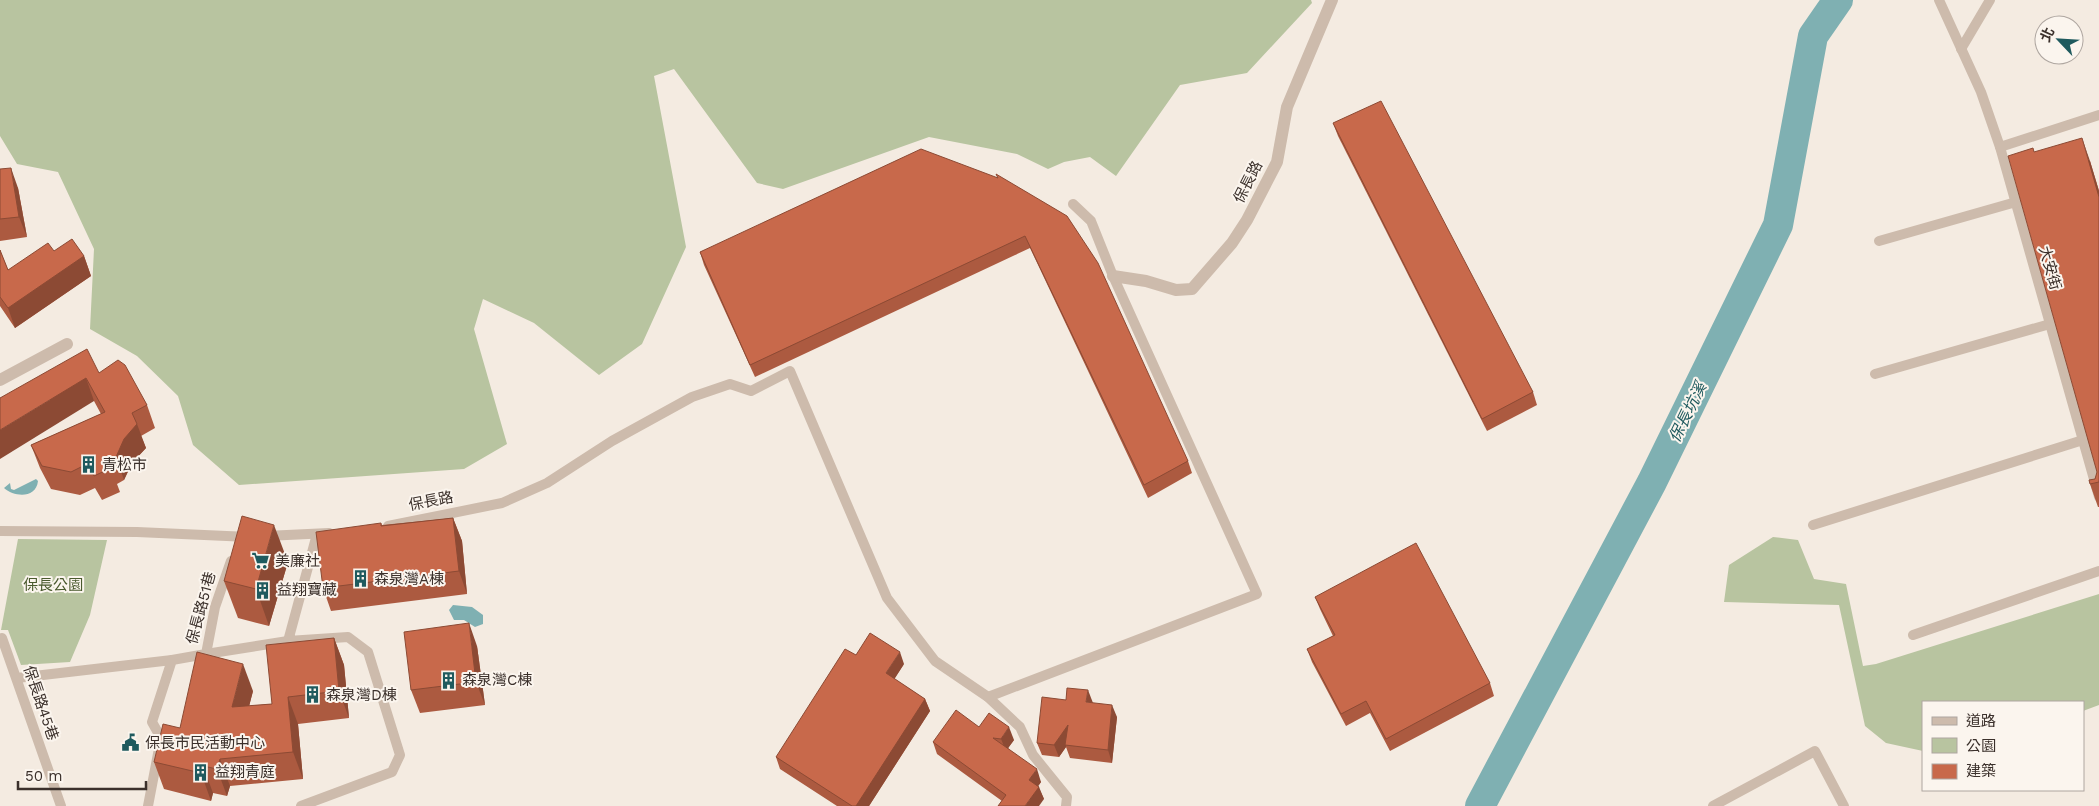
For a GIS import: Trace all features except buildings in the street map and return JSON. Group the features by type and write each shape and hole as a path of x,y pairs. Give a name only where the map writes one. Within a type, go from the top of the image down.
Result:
{"street":[{"name":"保長路","path":"1113,276 1146,281 1176,290 1192,289 1222,255 1247,220 1277,162 1287,106 1332,0"},
{"path":"0,380 67,344"}],"lane":[{"name":"大安街","path":"1939,0 1981,92 2000,147 2099,497"},
{"path":"1961,49 1990,0"},
{"path":"2000,147 2099,115"},
{"path":"1880,241 2016,202"},
{"path":"1066,806 1067,797 1033,755 1020,727 988,697 1257,594 1113,276 1092,221 1073,204"},
{"path":"1875,374 2050,324"},
{"name":"保長路","path":"375,528 502,503 547,482 612,441 692,397 730,384 751,390 790,371 886,598 935,661 988,697"},
{"path":"1813,525 2083,440"},
{"path":"0,531 137,532 237,546 337,532"},
{"path":"288,641 317,534"},
{"name":"保長路51巷","path":"148,806 160,738 152,722 172,660 206,654 215,607 237,546"},
{"path":"1914,635 2099,571"},
{"path":"206,654 288,641 348,637 368,652 400,755 392,772 301,806"},
{"name":"保長路45巷","path":"2,638 61,806"},
{"path":"17,678 172,660"},
{"path":"1713,806 1815,750 1844,806"}],"green space":[{"path":"0,0 1311,0 1312,3 1247,73 1180,85 1116,176 1090,157 1064,162 1048,169 1017,154 929,137 783,189 757,183 674,69 654,76 686,247 642,344 599,375 534,323 483,299 474,329 507,444 464,469 239,485 193,445 178,396 137,356 90,329 94,249 58,172 17,164 0,136"},
{"path":"1773,537 1798,540 1814,579 1846,584 1863,666 1876,664 2099,594 2099,705 2084,711 2084,701 1922,701 1922,751 1886,743 1865,726 1839,605 1724,602 1729,565"},
{"name":"保長公園","path":"18,539 107,540 90,615 70,662 21,665 8,630 1,630"}],"water":[{"path":"36,479 38,481 33,491 24,495 13,493 4,488 10,483 11,489 14,490"},
{"path":"453,605 472,607 483,615 483,624 475,627 464,620 454,620 449,610"}],"waterway":[{"name":"保長坑溪","path":"1480,806 1652,482 1778,225 1813,36 1838,0"}],"place":[{"name":"青松市","path":"88,465"},
{"name":"美廉社","path":"261,561"},
{"name":"森泉灣A棟","path":"360,579"},
{"name":"益翔寶藏","path":"263,590"},
{"name":"森泉灣C棟","path":"448,680"},
{"name":"森泉灣D棟","path":"312,695"},
{"name":"保長市民活動中心","path":"131,743"},
{"name":"益翔青庭","path":"201,772"}]}
